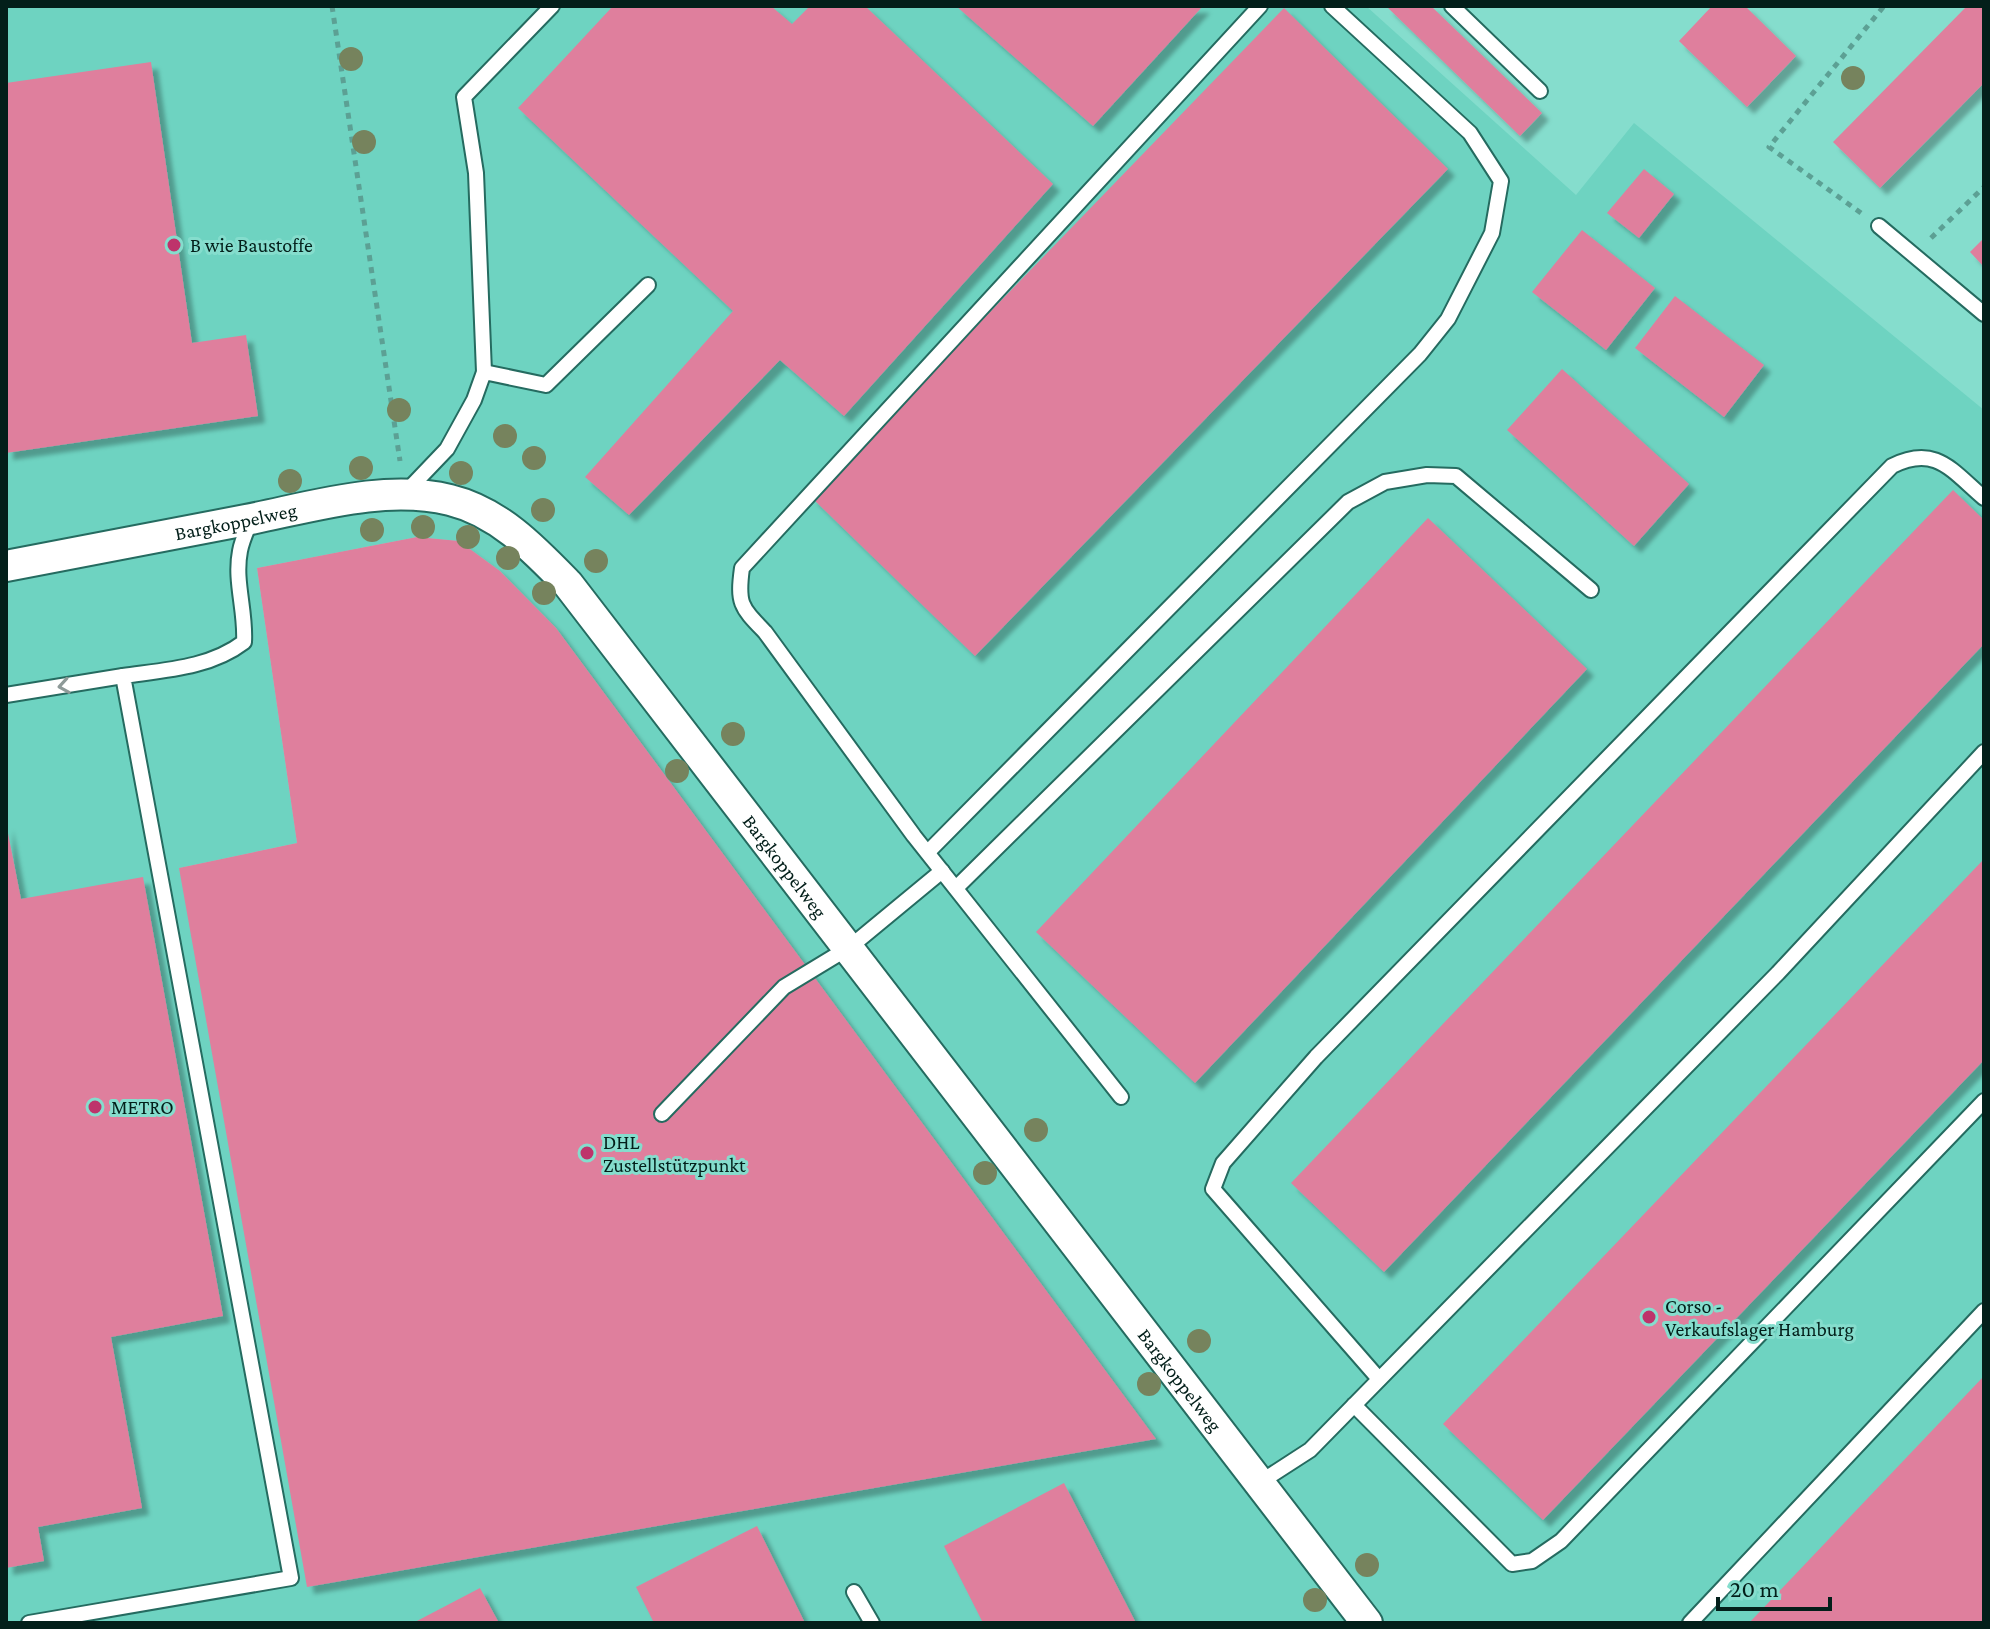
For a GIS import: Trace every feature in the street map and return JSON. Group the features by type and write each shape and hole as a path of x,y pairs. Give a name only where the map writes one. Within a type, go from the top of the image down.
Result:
{"street":[{"name":"Bargkoppelweg","path":"6,566 331,503 405,493 452,500 494,517 536,551 568,584 1367,1623"}],"lane":[{"path":"405,493 447,449 474,400 484,372 476,173 464,97 552,6"},
{"path":"1121,1097 942,871 765,632 748,614 738,594 742,568 1260,6"},
{"path":"928,852 1420,354 1448,319 1492,233 1501,181 1470,133 1332,6"},
{"path":"1452,6 1540,91"},
{"path":"1879,226 1984,314"},
{"path":"484,372 546,385 648,285"},
{"path":"1379,1379 1213,1189 1223,1163 1316,1057 1892,466 1907,459 1926,457 1940,460 1984,498"},
{"path":"956,888 1348,502 1385,482 1427,475 1456,476 1591,590"},
{"path":"6,695 191,666 225,656 244,642 245,620 238,578 240,550 251,519"},
{"path":"29,1623 291,1578 123,676"},
{"path":"1259,1483 1310,1450 1778,973 1984,752"},
{"path":"662,1114 784,987 850,947 942,871"},
{"path":"1354,1405 1512,1564 1532,1561 1561,1541 1984,1101"},
{"path":"1690,1623 1984,1311"},
{"path":"854,1592 872,1623"}],"path":[{"path":"332,6 405,493"},
{"path":"1879,226 1769,147 1884,6"},
{"path":"1913,255 1984,187"}],"shaded area":[{"path":"6,6 1366,6 1576,195 1634,123 1984,410 1984,1623 6,1623","holes":["417,537 459,541 500,571 556,628 1155,1439 179,868 297,843 257,568"]}],"building":[{"path":"613,6 771,6 792,24 810,6 865,6 1053,184 844,416 780,360 629,515 585,477 733,311 518,108"},
{"path":"956,6 1203,6 1093,126"},
{"path":"1386,6 1431,6 1542,113 1520,136"},
{"path":"1712,6 1745,6 1796,56 1747,107 1679,41"},
{"path":"1967,6 1984,6 1984,83 1880,188 1833,142"},
{"path":"1284,8 1448,169 975,656 811,497"},
{"path":"151,62 192,343 246,335 258,416 6,453 6,83"},
{"path":"1644,169 1674,194 1639,238 1607,213"},
{"path":"1582,230 1655,288 1606,350 1532,292"},
{"path":"1984,238 1984,267 1970,252"},
{"path":"1675,296 1764,365 1724,417 1635,348"},
{"path":"1562,369 1689,484 1634,546 1507,430"},
{"path":"1953,490 1984,520 1984,644 1384,1272 1291,1183"},
{"path":"1428,518 1587,669 1195,1083 1036,932"},
{"name":"DHL Zustellstützpunkt","path":"417,537 459,541 500,571 556,628 1156,1439 307,1587 179,868 297,843 257,568"},
{"name":"METRO","path":"6,823 21,899 143,877 223,1316 111,1337 142,1508 38,1527 44,1561 6,1568"},
{"path":"1984,859 1984,1060 1543,1520 1443,1424"},
{"path":"1984,1376 1984,1623 1749,1623"},
{"path":"1064,1483 1136,1623 983,1623 944,1546"},
{"path":"757,1526 805,1623 654,1623 636,1587"},
{"path":"480,1588 499,1623 413,1623"}],"place":[{"name":"B wie Baustoffe","path":"174,245"},
{"name":"METRO","path":"95,1107"},
{"name":"DHL Zustellstützpunkt","path":"587,1153"},
{"name":"Corso - Verkaufslager Hamburg","path":"1649,1317"}]}
